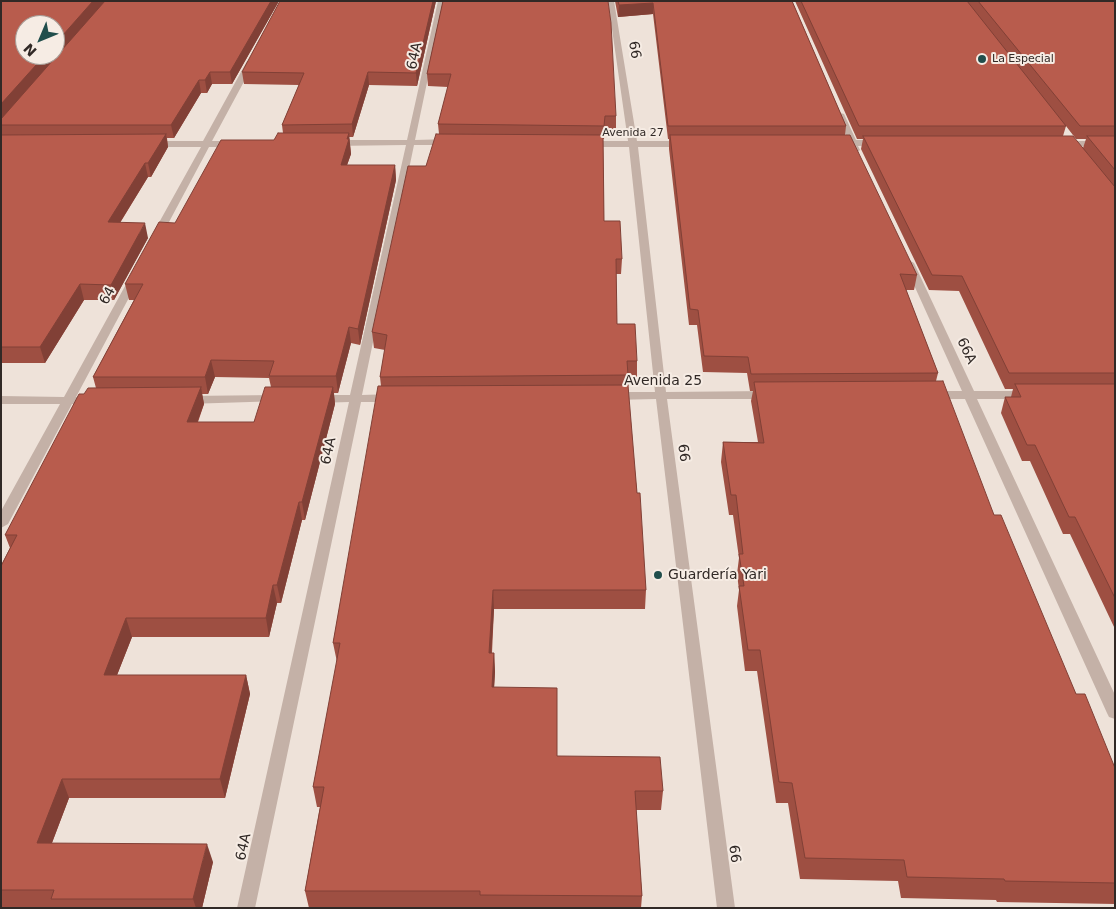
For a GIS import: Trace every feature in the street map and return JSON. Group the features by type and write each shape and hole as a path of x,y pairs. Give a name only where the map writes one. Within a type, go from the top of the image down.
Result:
{"street":[{"name":"64A","path":"246,908 441,1"},
{"name":"66","path":"612,1 633,144 661,396 726,908"},
{"path":"151,247 256,52"},
{"path":"833,99 861,161"},
{"path":"1065,136 1077,152"},
{"path":"324,143 460,142"},
{"path":"823,144 882,143"},
{"path":"138,144 245,144"},
{"name":"Avenida 27","path":"576,144 693,144"},
{"path":"1051,144 1115,144"},
{"name":"66A","path":"903,251 971,395 1115,713"},
{"name":"64","path":"1,524 142,264"},
{"path":"921,395 1038,394"},
{"name":"Avenida 25","path":"602,396 781,396"},
{"path":"306,399 405,398"},
{"path":"178,400 286,399"},
{"path":"1,400 108,401"}],"building":[{"path":"1,1 93,1 65,33 65,15 15,15 15,65 36,65 1,104"},
{"path":"105,1 271,1 230,72 210,72 205,80 199,80 171,125 1,125 1,119 49,65 65,65 65,46"},
{"path":"280,1 433,1 416,73 368,72 352,124 282,125 304,73 242,72"},
{"path":"443,1 608,1 616,116 605,116 604,126 438,124 451,74 427,74"},
{"path":"618,1 792,1 846,126 668,126 653,3 619,5"},
{"path":"801,1 967,1 1066,126 859,126"},
{"path":"978,1 1115,1 1115,126 1080,126"},
{"path":"278,133 349,133 341,165 395,165 358,329 349,327 336,376 269,376 274,361 211,360 205,377 93,377 143,284 125,284 159,222 175,223 221,140 274,140"},
{"path":"166,134 148,163 145,163 108,222 145,223 111,285 80,284 40,347 1,347 1,135"},
{"path":"436,134 603,135 604,221 620,221 622,259 616,259 617,324 635,324 637,361 627,361 628,375 380,377 387,335 372,332 408,166 426,166"},
{"path":"670,135 850,135 917,275 900,274 938,373 751,374 748,357 704,356 698,310 690,309"},
{"path":"863,136 1073,136 1115,187 1115,373 1009,373 962,276 932,275"},
{"path":"1087,136 1115,136 1115,170"},
{"path":"943,381 994,515 1001,515 1076,694 1085,694 1115,768 1115,883 907,877 904,860 805,858 792,783 779,782 760,650 748,650 739,586 744,586 739,554 743,554 736,495 731,495 723,442 764,443 754,382"},
{"path":"1015,384 1115,384 1115,598 1075,517 1069,517 1035,445 1027,445 1005,397 1021,397"},
{"path":"628,385 637,493 640,493 646,590 493,590 489,653 494,653 492,687 557,688 557,756 660,757 663,791 635,791 642,896 480,895 480,891 305,891 324,787 313,787 340,643 333,643 378,386"},
{"path":"201,387 187,422 254,422 265,387 333,387 277,585 273,585 266,618 126,618 104,675 246,675 220,779 62,779 37,843 207,844 193,899 51,899 54,890 1,890 1,566 17,535 5,535 79,394 84,394 88,388"}],"place":[{"name":"La Especial","path":"982,59"},
{"name":"Guardería Yari","path":"658,575"}]}
